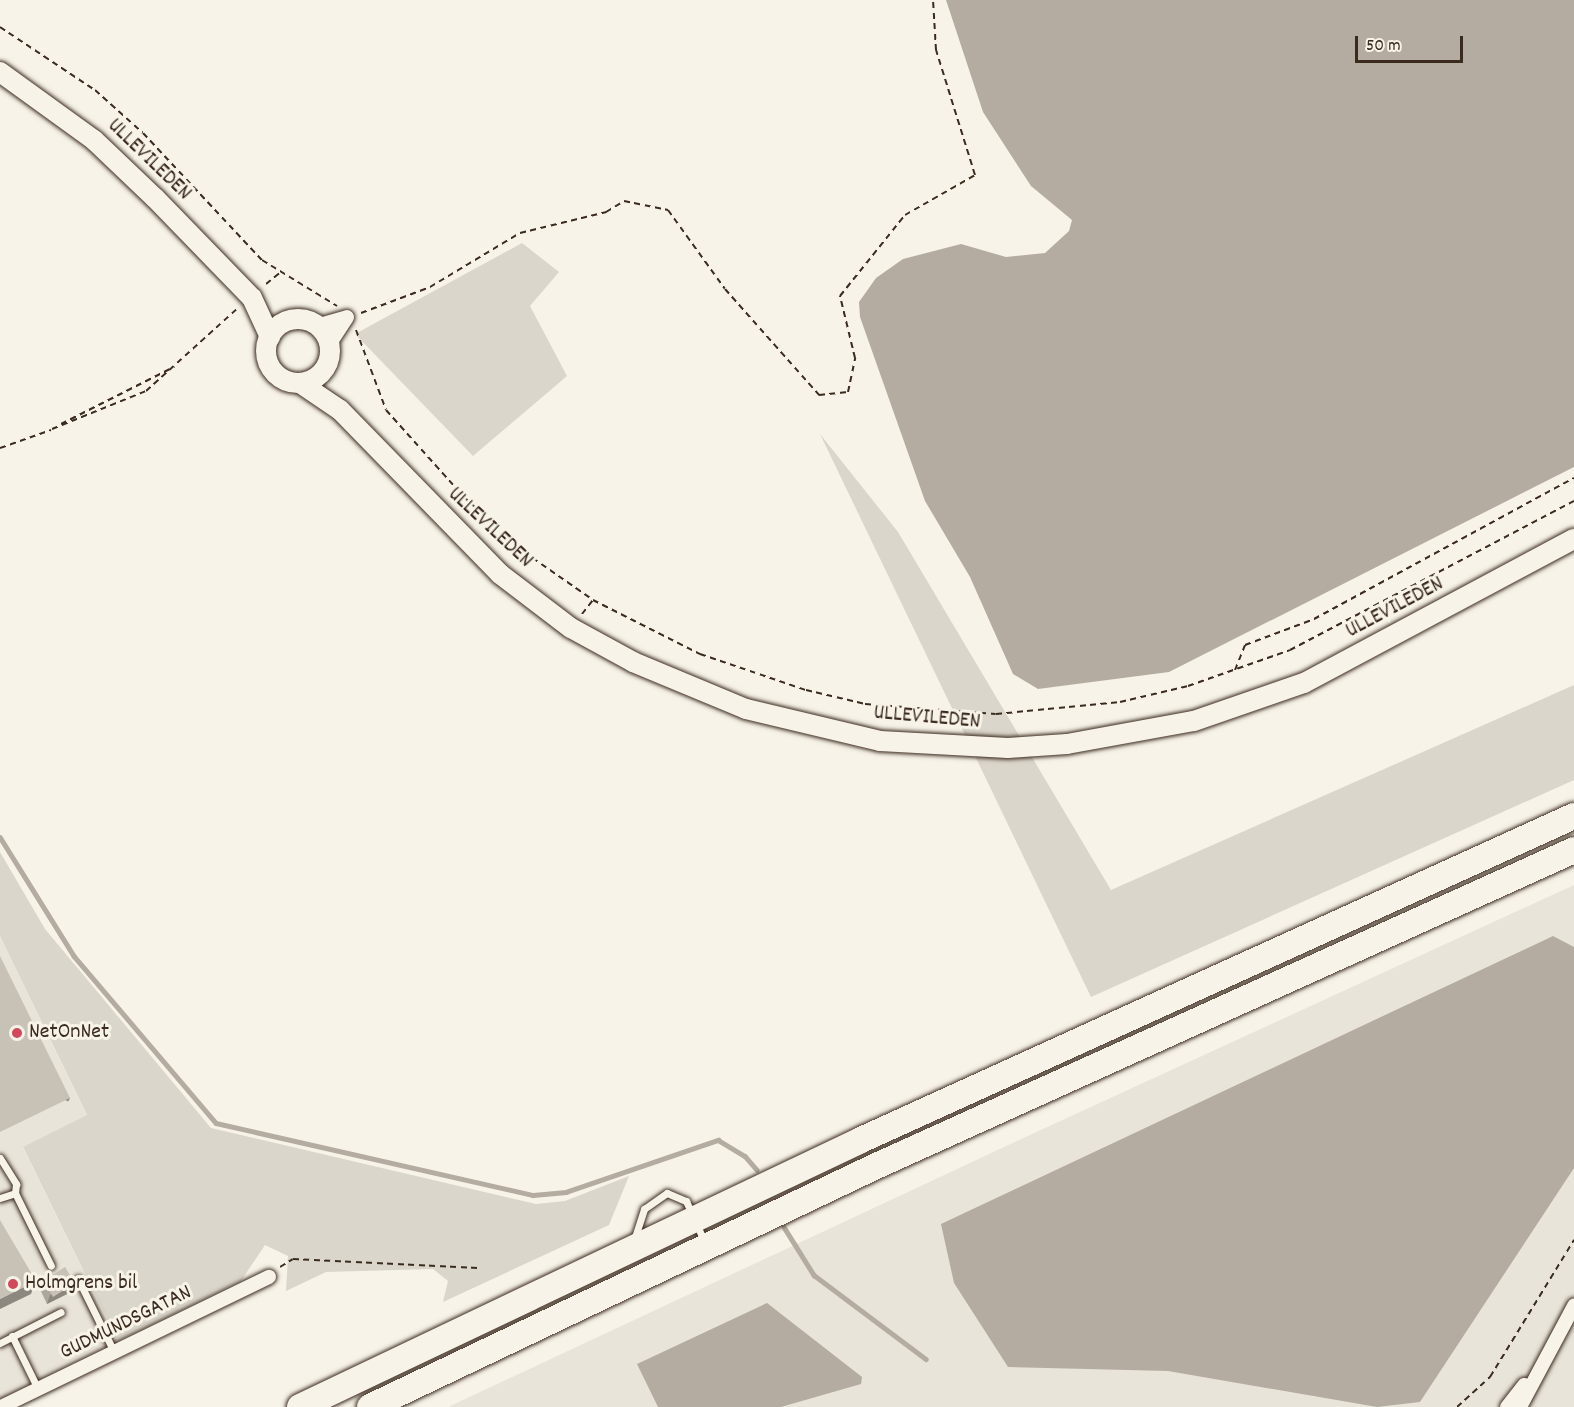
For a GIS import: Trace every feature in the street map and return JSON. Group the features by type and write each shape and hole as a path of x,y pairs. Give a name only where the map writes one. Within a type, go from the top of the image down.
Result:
{"highway":[{"path":"300,1407 632,1248 1574,816"},
{"path":"370,1407 707,1247 1574,850"}],"main road":[{"name":"ULLEVILEDEN","path":"0,72 93,140 245,303 270,337"},
{"name":"ULLEVILEDEN","path":"245,303 291,320"},
{"path":"291,320 316,326 329,345 323,370 300,383 272,369 266,353 270,337 291,320"},
{"name":"ULLEVILEDEN","path":"323,370 340,410"},
{"name":"ULLEVILEDEN","path":"300,383 340,410 500,574 571,628 633,662 746,709 880,741 961,747 1067,744 1214,715 1304,683 1574,539"}],"street":[{"path":"316,326 351,321"},
{"path":"329,345 351,321"},
{"name":"GUDMUNDSGATAN","path":"1,1407 269,1277"},
{"path":"1520,1407 1546,1354 1574,1306"},
{"path":"1507,1407 1546,1354"}],"lane":[{"path":"0,1158 16,1184 15,1193 51,1266"},
{"path":"0,1198 15,1193"},
{"path":"632,1248 644,1209 667,1193 679,1194 695,1219 707,1247"},
{"path":"78,1280 114,1352"},
{"path":"0,1343 60,1312"},
{"path":"12,1336 38,1389"}],"path":[{"path":"933,0 936,50 975,175 905,215 840,296 855,358 848,392 819,395 725,289 668,210 624,201 606,212 520,233 430,286 351,321 368,350 386,410 464,497 524,552 593,600 700,654 806,690 865,704 996,714 1120,702 1235,672 1359,616 1574,501"},
{"path":"0,27 95,90 280,272 337,306"},
{"path":"266,284 280,272"},
{"path":"0,448 120,405 177,365 245,303"},
{"path":"52,429 177,365"},
{"path":"1235,672 1234,662 1245,645 1314,619 1574,477"},
{"path":"1457,1407 1490,1377 1574,1240"},
{"path":"269,1277 293,1259 478,1268"}],"shaded area":[{"path":"946,0 1574,0 1574,467 1169,672 1038,689 1013,674 970,577 925,501 860,317 859,302 876,278 903,259 961,244 1006,257 1045,253 1069,231 1072,220 1031,186 983,112"},
{"path":"522,243 559,272 530,306 567,376 473,456 355,334"},
{"path":"820,434 898,532 1111,890 1574,685 1574,780 1091,997"},
{"path":"0,852 45,929 211,1128 536,1204 565,1201 629,1176 609,1225 443,1302 448,1281 433,1269 326,1272 286,1291 288,1256 265,1245 241,1281 118,1341 23,1147 87,1115 0,936"},
{"path":"1574,885 1574,1407 448,1407 1019,1140"},
{"path":"0,936 87,1116 23,1148 118,1341 0,1399"},
{"path":"1553,936 1574,947 1574,1168 1420,1402 1377,1407 1168,1371 1008,1367 954,1283 941,1224"},
{"path":"767,1303 862,1377 861,1384 781,1407 658,1407 637,1364"}],"building":[{"name":"NetOnNet","path":"0,956 70,1098 0,1132"},
{"path":"0,1220 36,1281 0,1299"},
{"path":"65,1267 75,1283 53,1297 43,1281"}],"waterway":[{"path":"0,837 74,956 216,1123 533,1195 566,1192 718,1140 745,1156 757,1170"},
{"path":"784,1227 814,1275 926,1359"}],"place":[{"name":"NetOnNet","path":"17,1033"},
{"name":"Holmgrens bil","path":"13,1284"}]}
